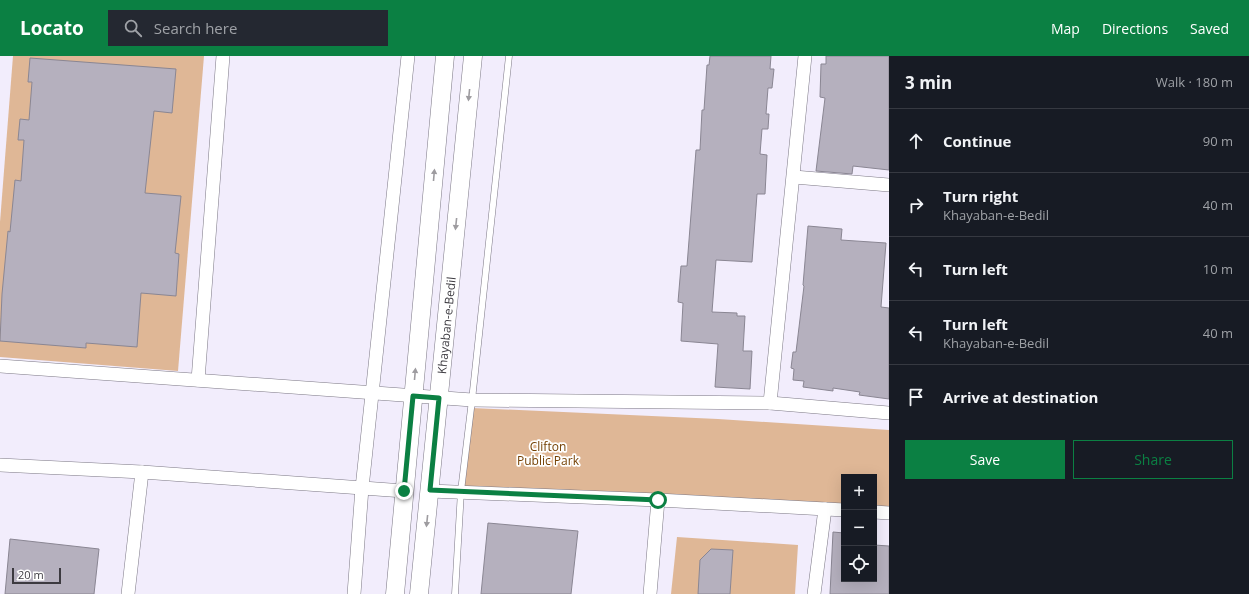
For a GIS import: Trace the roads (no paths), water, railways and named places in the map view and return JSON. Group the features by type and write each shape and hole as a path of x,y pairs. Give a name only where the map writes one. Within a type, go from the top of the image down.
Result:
{"main road":[{"path":"395,594 445,56"},
{"name":"Khayaban-e-Bedil","path":"419,594 473,56"}],"street":[{"path":"198,380 223,56"},
{"path":"354,594 362,488 408,56"},
{"path":"770,403 805,56"},
{"path":"794,177 889,185"},
{"path":"0,366 472,400 770,403 889,413"},
{"path":"0,465 142,472 404,491"},
{"path":"128,594 142,472"},
{"path":"430,490 841,510"},
{"path":"650,594 658,500"},
{"path":"814,594 825,509"},
{"path":"877,512 889,513"}],"lane":[{"path":"455,594 461,491 509,56"}],"park label":[{"name":"Clifton Public Park","path":"548,453"}]}
